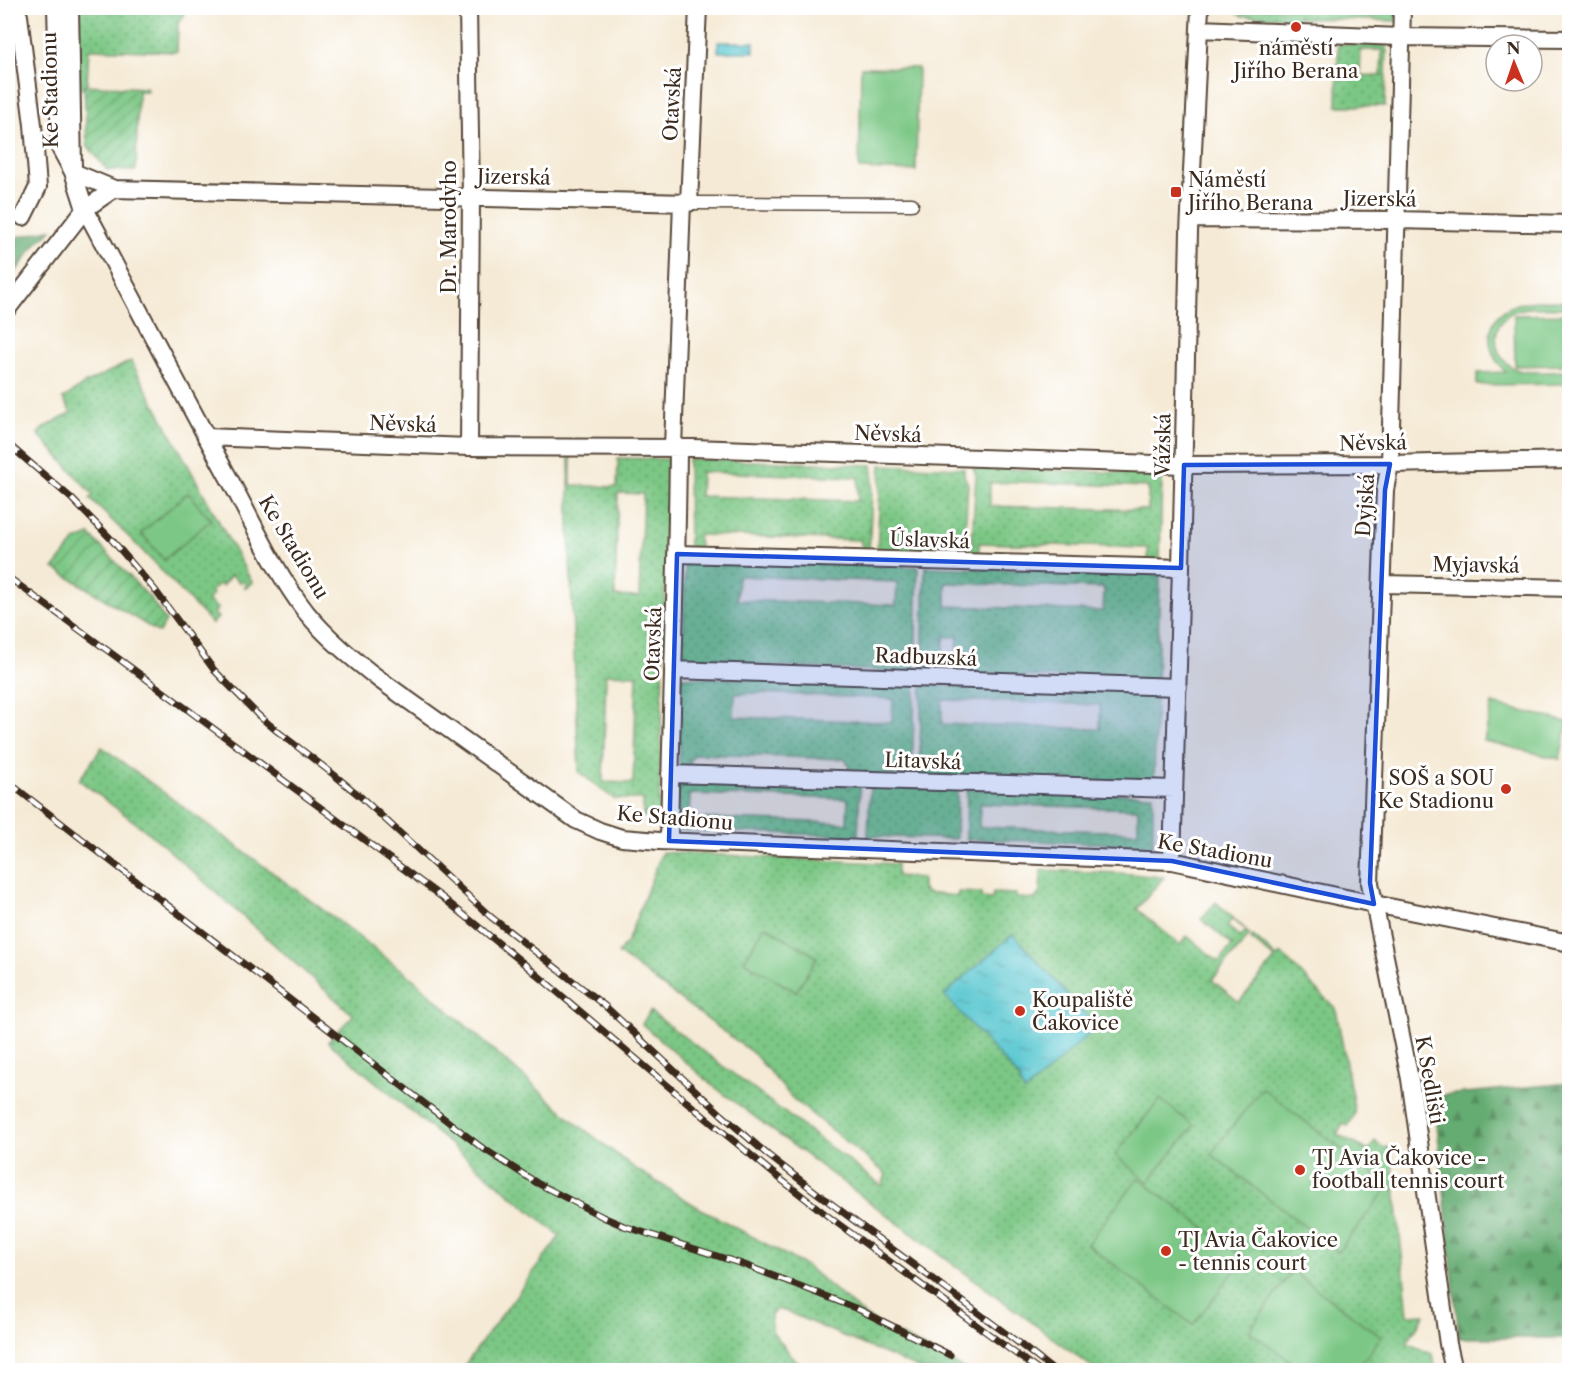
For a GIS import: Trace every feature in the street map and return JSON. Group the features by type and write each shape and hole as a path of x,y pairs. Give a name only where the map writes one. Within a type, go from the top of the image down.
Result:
{"street":[{"name":"Ke Stadionu","path":"15,8 19,16 29,93 38,187 22,217"},
{"name":"Ke Stadionu","path":"56,8 60,148 73,172 85,209 284,578 306,612 329,638 353,659 576,820 622,838 1172,861 1569,943"},
{"name":"Ke Stadionu","path":"69,8 73,172"},
{"name":"Dr. Marodyho","path":"468,8 471,197 469,447"},
{"name":"Otavská","path":"669,841 677,554 676,448 685,202 698,8"},
{"path":"1200,8 1199,29 1400,37 1569,39"},
{"path":"1400,37 1402,8"},
{"name":"Vážská","path":"1172,861 1189,232 1199,29"},
{"name":"Dyjská","path":"1374,904 1370,883 1385,490 1390,464 1400,37"},
{"name":"Jizerská","path":"73,172 114,189 685,202 912,204"},
{"path":"8,308 85,209 114,189"},
{"name":"Jizerská","path":"1191,219 1569,224"},
{"name":"Něvská","path":"206,437 469,447 676,448 1184,465 1569,460"},
{"name":"Úslavská","path":"677,554 1181,568"},
{"name":"Myjavská","path":"1382,584 1569,588"},
{"name":"Radbuzská","path":"673,670 1178,687"},
{"name":"Litavská","path":"670,774 1174,789"},
{"name":"K Sedlišti","path":"1374,904 1410,1079 1448,1344 1454,1371"}],"highlighted area":[{"path":"1390,464 1385,490 1370,883 1374,904 1172,861 669,841 677,554 1181,568 1184,465"}],"green space":[{"path":"76,8 184,8 183,17 178,23 177,52 89,49 87,83 84,89 78,88"},
{"path":"1232,8 1402,8 1397,21 1242,16"},
{"path":"1338,44 1387,45 1385,106 1337,106","holes":["1361,50 1382,50 1381,76 1360,75"]},
{"path":"861,67 918,68 916,171 859,169"},
{"path":"84,85 147,88 147,91 138,91 136,171 107,170 87,145"},
{"path":"53,229 37,243 8,282 8,239"},
{"path":"1569,301 1569,308 1530,308 1508,315 1497,330 1496,340 1502,358 1509,365 1529,372 1569,371 1569,384 1477,385 1477,373 1506,372 1498,363 1490,344 1490,334 1498,316 1506,309 1523,302"},
{"path":"1569,314 1569,365 1515,366 1514,315"},
{"path":"131,361 252,582 246,588 244,587 246,584 242,581 240,583 231,575 222,586 219,584 211,592 213,594 208,600 218,609 214,613 218,618 212,624 90,499 93,495 38,434 42,429 71,413 63,399 84,384"},
{"path":"569,457 571,457 571,485 617,487 618,458 669,459 659,809 652,817 643,816 643,799 614,799 579,772 569,535","holes":["618,493 643,494 639,597 615,596","606,674 637,675 633,783 603,782"]},
{"path":"688,459 872,465 869,553 864,553 860,540 697,535 700,548 689,547","holes":["701,472 858,477 858,501 700,496"]},
{"path":"881,465 964,468 968,484 964,556 877,553"},
{"path":"973,468 1162,474 1160,562 1148,562 1148,548 979,543 979,557 971,556 976,475","holes":["990,483 1148,487 1148,510 990,506"]},
{"path":"188,493 211,520 164,560 141,533"},
{"path":"90,535 150,598 166,621 159,633 54,568 75,541"},
{"path":"685,559 918,567 915,672 686,663 683,661","holes":["738,576 897,582 896,605 737,600"]},
{"path":"925,567 1160,574 1157,681 922,673","holes":["946,583 1104,588 1103,611 946,606","944,637 958,637 956,659 943,658"]},
{"path":"682,677 915,684 912,776 853,774 845,759 696,754 689,761 692,768 685,768 679,764","holes":["735,694 893,699 892,722 734,717"]},
{"path":"922,685 1156,692 1154,783 919,776","holes":["942,700 1100,705 1100,729 942,724"]},
{"path":"1492,704 1568,722 1560,759 1484,741"},
{"path":"102,747 412,978 576,1123 636,1169 696,1206 806,1266 868,1318 966,1370 922,1370 777,1309 771,1315 772,1331 803,1370 461,1370 560,1236 328,1042 353,1015 153,836 79,780"},
{"path":"679,780 860,786 858,836 677,830","holes":["690,794 848,799 847,823 689,818"]},
{"path":"870,786 957,789 956,839 868,836"},
{"path":"967,789 1153,795 1153,845 966,839","holes":["980,804 1138,809 1138,832 979,827"]},
{"path":"662,852 897,864 897,876 922,878 922,890 925,890 925,893 958,896 958,892 981,893 981,898 992,899 993,893 1016,894 1016,898 1036,899 1040,894 1041,870 1164,877 1137,909 1180,945 1187,936 1219,962 1232,945 1201,919 1216,902 1246,930 1232,919 1227,926 1240,937 1246,931 1250,935 1212,980 1239,1002 1275,959 1251,939 1253,936 1277,957 1281,953 1336,1009 1355,1113 1348,1126 1343,1124 1337,1134 1369,1151 1375,1141 1384,1148 1391,1146 1408,1315 1425,1314 1407,1343 1432,1354 1436,1370 1096,1370 713,1086 642,1024 650,1011 882,1186 886,1174 793,1099 754,1054 618,953 627,942"},
{"path":"765,926 817,957 796,992 744,961"},
{"path":"1569,1083 1569,1338 1459,1338 1434,1096"},
{"name":"TJ Avia Čakovice - football tennis court","path":"1262,1088 1389,1186 1338,1252 1211,1154"},
{"path":"1160,1099 1194,1126 1148,1182 1115,1155"},
{"name":"TJ Avia Čakovice - tennis court","path":"1138,1178 1244,1258 1193,1325 1087,1244"},
{"path":"1292,1271 1381,1337 1357,1370 1303,1370 1249,1331"}],"water":[{"path":"718,42 754,42 754,52 718,52"},
{"name":"Koupaliště Čakovice","path":"1013,934 1097,1027 1025,1092 1019,1083 1021,1080 944,995"}],"railway":[{"path":"8,444 71,498 112,540 155,590 214,670 258,715 361,797 491,917 605,1006 768,1155 1053,1370"},
{"path":"8,577 443,898 774,1174 1038,1370"},
{"path":"8,782 481,1147 537,1183 624,1226 742,1264 860,1310 950,1355"}],"place":[{"name":"náměstí Jiřího Berana","path":"1296,27"},
{"name":"Náměstí Jiřího Berana","path":"1176,192"},
{"name":"SOŠ a SOU Ke Stadionu","path":"1506,789"},
{"name":"Koupaliště Čakovice","path":"1020,1011"},
{"name":"TJ Avia Čakovice - football tennis court","path":"1300,1170"},
{"name":"TJ Avia Čakovice - tennis court","path":"1166,1251"}]}
